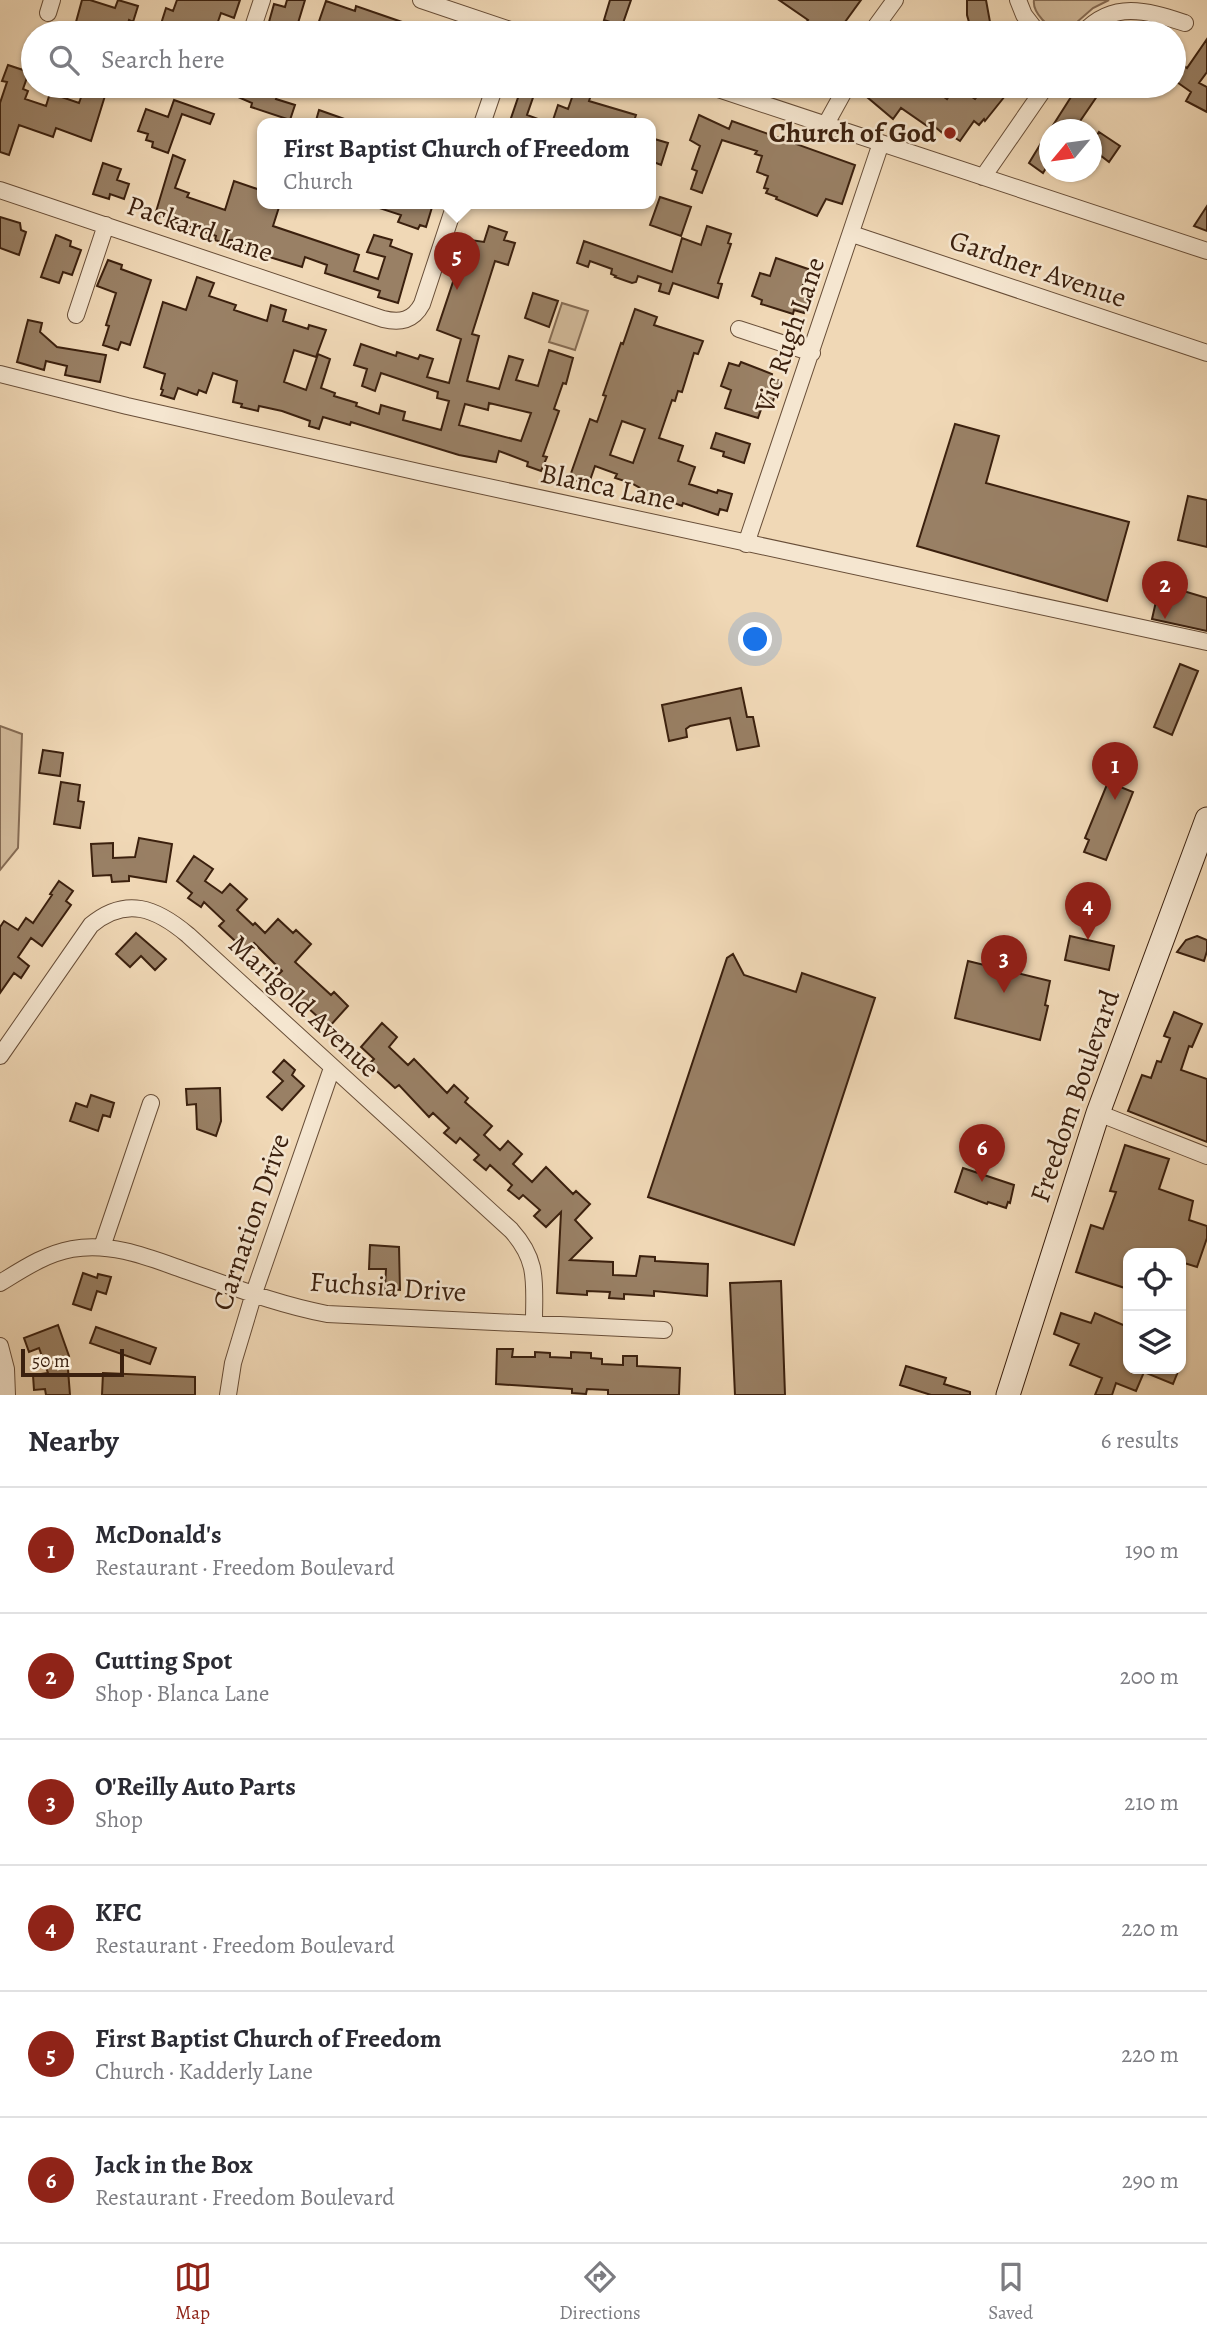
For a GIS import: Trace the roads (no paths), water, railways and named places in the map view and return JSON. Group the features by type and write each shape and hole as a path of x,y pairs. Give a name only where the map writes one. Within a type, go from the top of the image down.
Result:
{"main road":[{"name":"Freedom Boulevard","path":"1008,1395 1098,1113 1204,833"}],"street":[{"path":"255,21 261,0"},
{"path":"421,0 481,21"},
{"path":"880,21 895,0"},
{"path":"1018,0 1029,21"},
{"path":"1097,21 1125,9 1142,10 1178,21"},
{"path":"484,118 491,98"},
{"path":"746,98 1207,251"},
{"path":"826,124 840,98"},
{"path":"983,177 1038,98"},
{"name":"Vic Rugh Lane","path":"746,544 881,143"},
{"name":"Packard Lane","path":"0,190 383,319 402,321 418,310 453,209"},
{"path":"76,315 106,225"},
{"name":"Gardner Avenue","path":"852,234 1207,353"},
{"path":"739,329 812,353"},
{"name":"Blanca Lane","path":"0,374 239,432 1207,642"},
{"name":"Marigold Avenue","path":"0,1056 91,925 101,916 135,908 167,917 522,1242 532,1261 534,1272 534,1322"},
{"name":"Carnation Drive","path":"228,1395 233,1363 254,1293 332,1068"},
{"path":"102,1247 151,1103"},
{"path":"1098,1113 1207,1156"},
{"name":"Fuchsia Drive","path":"0,1283 47,1256 74,1248 102,1247 129,1251 254,1293 327,1314 664,1330"},
{"path":"0,1346 6,1369 7,1395"}],"place":[{"name":"Church of God","path":"950,133"},
{"name":"First Baptist Church of Freedom","path":"457,290"},
{"name":"Cutting Spot","path":"1165,619"},
{"name":"McDonald's","path":"1115,800"},
{"name":"KFC","path":"1088,940"},
{"name":"O'Reilly Auto Parts","path":"1004,993"},
{"name":"Jack in the Box","path":"982,1182"}]}
